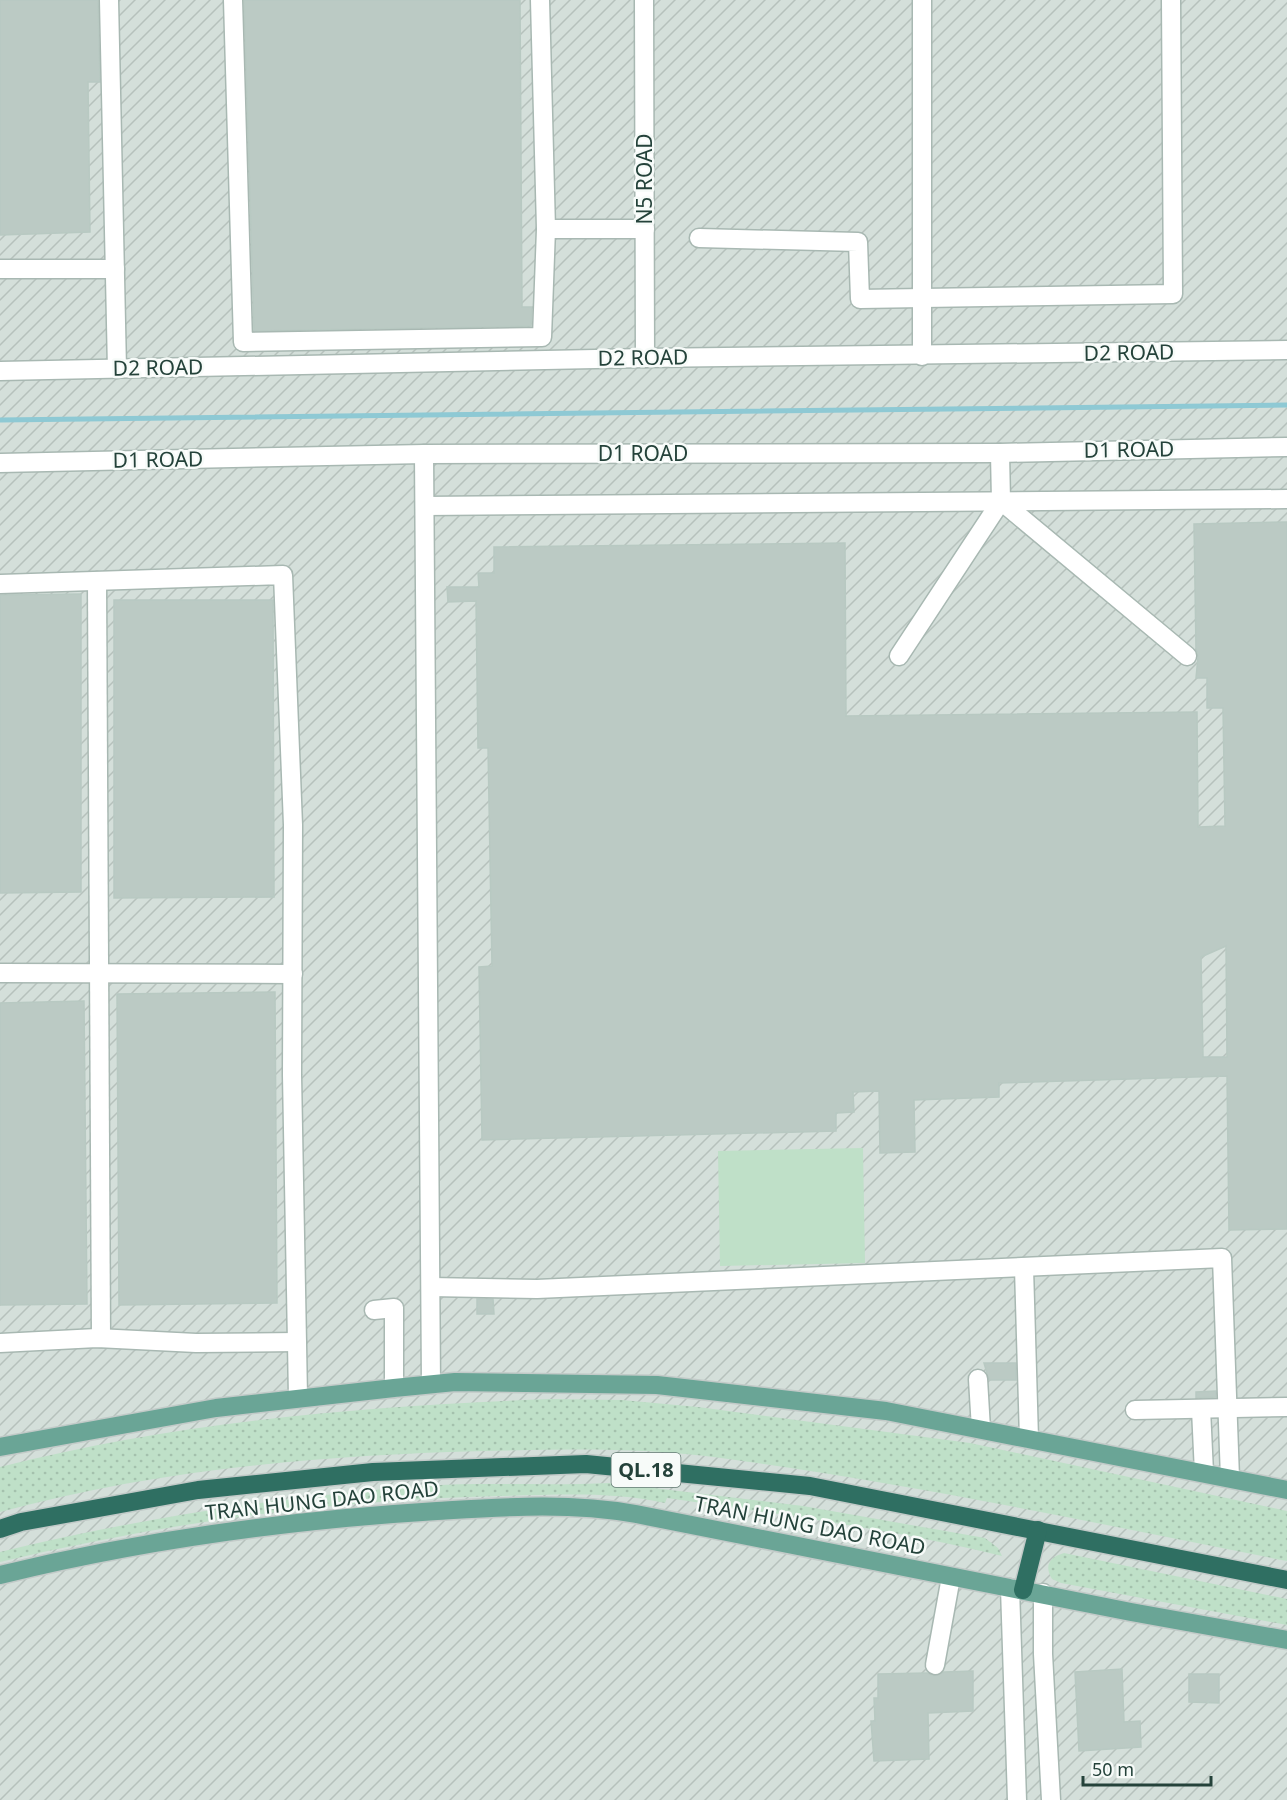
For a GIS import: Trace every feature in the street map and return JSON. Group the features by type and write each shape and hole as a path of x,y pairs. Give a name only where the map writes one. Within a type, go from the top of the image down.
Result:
{"highway":[{"name":"TRAN HUNG DAO ROAD","path":"0,1529 21,1522 198,1490 373,1472 586,1464 810,1486 1287,1581"},
{"path":"1016,1589 1038,1530"}],"main road":[{"path":"0,1448 146,1419 298,1397 431,1384 455,1382 657,1385 886,1411 1287,1490"},
{"name":"TRAN HUNG DAO ROAD","path":"0,1575 166,1541 357,1516 511,1506 571,1506 636,1514 1131,1612 1287,1640"}],"street":[{"path":"109,0 117,369"},
{"path":"233,0 243,342 542,337 546,229 540,0"},
{"name":"N5 ROAD","path":"645,0 645,358"},
{"path":"922,0 922,356"},
{"path":"699,237 858,242 860,299 1173,294 1171,0"},
{"path":"546,229 645,229"},
{"path":"0,269 115,268"},
{"name":"D2 ROAD","path":"0,370 645,358 1287,350"},
{"name":"D1 ROAD","path":"0,463 424,454 1000,453 1287,447"},
{"path":"899,656 1001,501 1000,453"},
{"path":"424,454 431,1384"},
{"path":"425,506 1287,499"},
{"path":"1001,501 1187,656"},
{"path":"0,584 283,575 293,825 298,1397"},
{"path":"97,581 101,1338"},
{"path":"0,973 293,974"},
{"path":"431,1287 537,1289 1222,1258 1230,1478"},
{"path":"1024,1268 1029,1439"},
{"path":"374,1310 394,1308 394,1388"},
{"path":"0,1343 101,1338 195,1343 297,1342"},
{"path":"978,1378 981,1430"},
{"path":"1135,1410 1287,1407"},
{"path":"1202,1409 1204,1473"},
{"path":"935,1665 951,1577"},
{"path":"1016,1589 1017,1800"},
{"path":"1043,1593 1043,1654 1051,1800"}],"shaded area":[{"path":"0,0 1287,0 1287,1800 0,1800"}],"green space":[{"path":"863,1148 865,1263 720,1266 718,1151"},
{"path":"551,1399 622,1400 698,1407 970,1443 1287,1511 1287,1561 863,1479 692,1454 633,1450 574,1449 425,1453 302,1461 180,1475 119,1485 0,1512 0,1467 68,1451 136,1438 274,1418 412,1406"},
{"path":"612,1483 803,1506 985,1538 998,1548 1002,1556 877,1530 667,1498 665,1503 603,1495 561,1495 435,1498 309,1508 185,1525 0,1562 0,1552 52,1540 209,1510 314,1496 421,1486"},
{"path":"1064,1553 1287,1599 1287,1625 1061,1583 1052,1579 1048,1566 1055,1557"}],"building":[{"path":"0,0 98,0 100,82 88,82 90,232 0,235"},
{"path":"244,0 520,0 522,307 532,307 531,326 254,331"},
{"path":"1287,522 1287,1229 1229,1230 1227,1076 999,1083 999,1097 914,1100 915,1152 880,1153 879,1091 853,1092 854,1112 836,1113 836,1131 482,1140 479,967 492,966 488,748 478,748 476,601 448,602 447,587 479,587 478,573 494,573 494,547 845,543 846,716 1197,712 1198,827 1225,826 1223,708 1207,708 1207,678 1196,678 1198,657 1194,524","holes":["1226,946 1227,1057 1203,1057 1201,957"]},
{"path":"81,594 81,892 0,893 0,595"},
{"path":"114,600 273,600 274,897 114,898"},
{"path":"275,992 277,1303 119,1305 117,994"},
{"path":"84,1001 87,1304 0,1305 0,1003"},
{"path":"477,1299 493,1299 494,1314 477,1314"},
{"path":"984,1363 1016,1363 1016,1380 989,1380"},
{"path":"1216,1391 1216,1397 1196,1398 1196,1392"},
{"path":"1122,1669 1124,1722 1140,1721 1141,1747 1079,1751 1075,1672"},
{"path":"973,1671 973,1711 928,1713 929,1759 874,1761 871,1721 875,1721 874,1698 878,1698 878,1674 927,1673 934,1676 944,1672"},
{"path":"1189,1674 1219,1674 1219,1703 1189,1702"}],"waterway":[{"path":"0,420 1287,405"}]}
